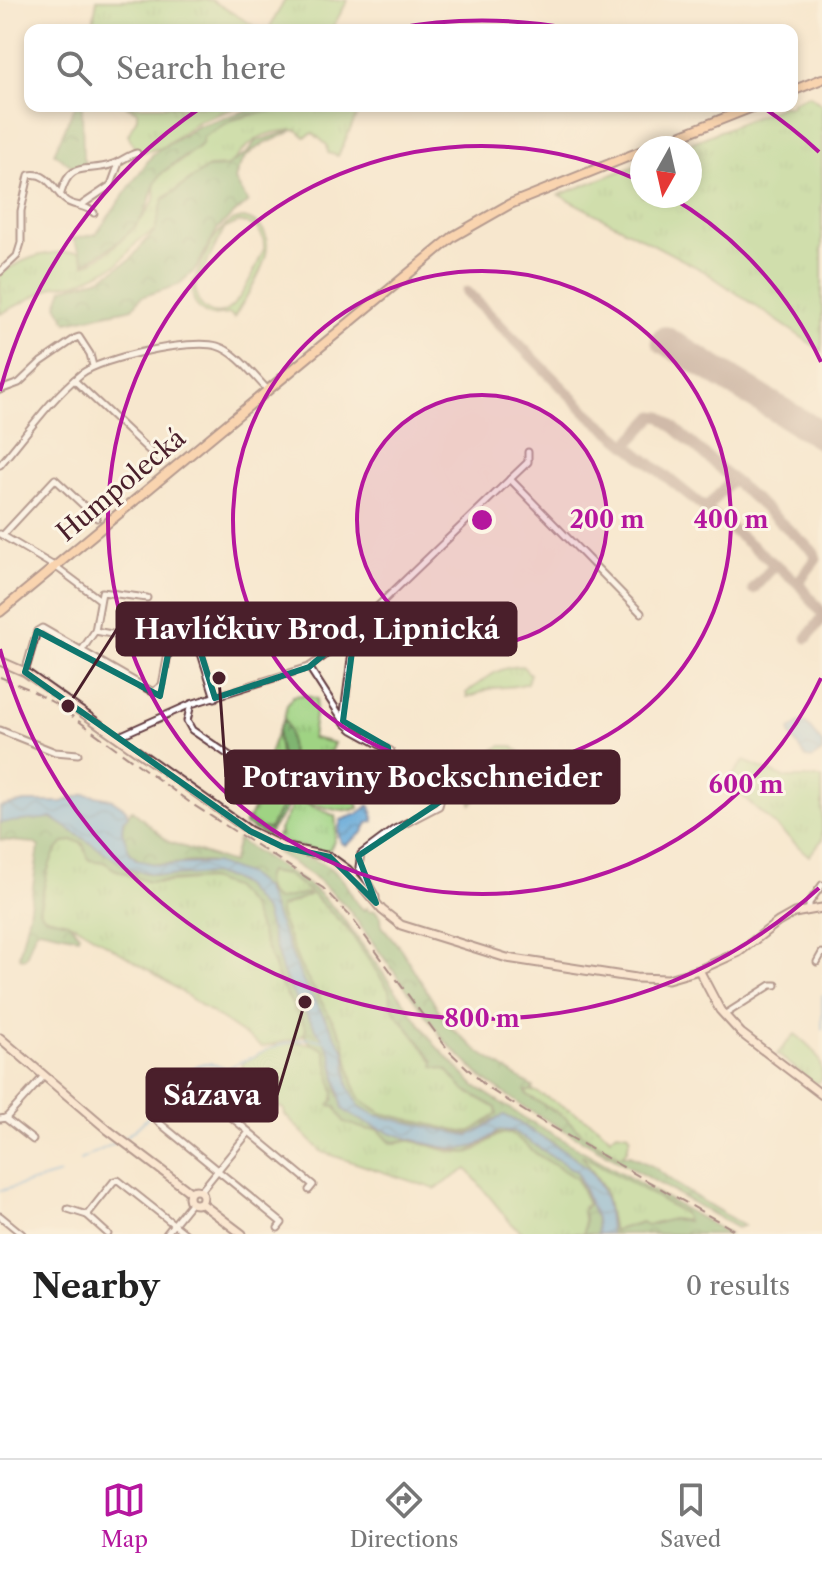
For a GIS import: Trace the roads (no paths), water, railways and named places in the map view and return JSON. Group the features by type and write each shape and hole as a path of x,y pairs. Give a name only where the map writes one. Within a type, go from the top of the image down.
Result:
{"main road":[{"path":"798,89 822,79"},
{"path":"679,136 740,112"},
{"name":"Humpolecká","path":"0,612 464,229 510,204 630,156"}],"street":[{"path":"61,194 72,171 102,167 137,153"},
{"path":"82,205 111,185 120,160"},
{"path":"0,272 17,256 21,243 21,211 29,175 35,173 45,178 68,202 82,205 94,213"},
{"path":"0,390 19,383 41,362 79,337 93,366"},
{"path":"0,465 74,380 93,366 174,347 212,345 232,354 267,389"},
{"path":"74,380 158,459"},
{"path":"117,737 191,704 309,667 355,628 528,462 528,452"},
{"path":"97,518 55,479 1,534 55,566 99,599"},
{"path":"510,479 641,613"},
{"path":"82,650 95,631 99,599 104,590 147,598"},
{"path":"25,672 37,631 42,628 153,692 162,685 170,643"},
{"path":"343,720 355,628"},
{"path":"95,631 200,650 215,698"},
{"path":"0,661 25,672 250,831 283,847 330,857 348,870 376,903 401,925 507,958 668,979 699,970 739,952 794,913 822,908"},
{"path":"309,667 343,720 353,730 388,747 394,780 435,793 441,798 439,806 393,830 361,854 359,867 376,897 376,903"},
{"path":"191,704 187,721 192,730 258,775"},
{"path":"0,730 55,752 78,754"},
{"path":"809,909 809,903 822,885"},
{"path":"817,962 822,953"},
{"path":"699,970 724,1015 741,1033 822,1095"},
{"path":"724,1015 771,985 776,985"},
{"path":"0,1038 108,1130 190,1192"},
{"path":"33,1140 2,1118 44,1076"},
{"path":"201,1092 313,1185"},
{"path":"156,1121 282,1223"},
{"path":"201,1191 249,1132"},
{"path":"87,1215 118,1180 186,1234"},
{"path":"190,1192 201,1191"},
{"path":"201,1191 201,1203"},
{"path":"190,1192 188,1197 191,1203"},
{"path":"191,1203 201,1203 242,1234"},
{"path":"166,1234 191,1203"},
{"path":"68,1209 87,1215 108,1234"},
{"path":"0,1216 22,1234"}],"water":[{"path":"801,722 806,723 822,743 822,752 812,759 806,758 790,735 790,730"},
{"path":"85,794 111,799 126,809 128,815 123,821 122,831 130,853 137,860 159,865 215,863 248,875 264,888 303,982 345,1052 348,1085 359,1106 375,1115 469,1136 504,1115 510,1118 586,1167 606,1200 610,1234 597,1234 596,1218 577,1172 513,1131 499,1130 476,1145 455,1148 384,1130 343,1109 331,1052 283,973 265,912 243,886 230,878 211,874 166,876 132,870 52,818 0,823 0,807 25,802 62,802"},
{"path":"369,805 374,821 346,845 341,843 338,832 341,820 358,814"}],"waterway":[{"path":"822,995 822,1029"},
{"path":"124,1137 145,1121 193,1068 209,1063 227,1068 276,1046 309,1038 325,1041"},
{"path":"80,1160 115,1143"},
{"path":"0,1191 60,1174"}],"railway":[{"path":"0,677 54,703 192,804 323,888 351,917 449,1051 488,1088 741,1234"}],"place":[{"name":"Potraviny Bockschneider","path":"219,678"},
{"name":"Havlíčkův Brod, Lipnická","path":"68,706"},
{"name":"Sázava","path":"305,1002"}]}
